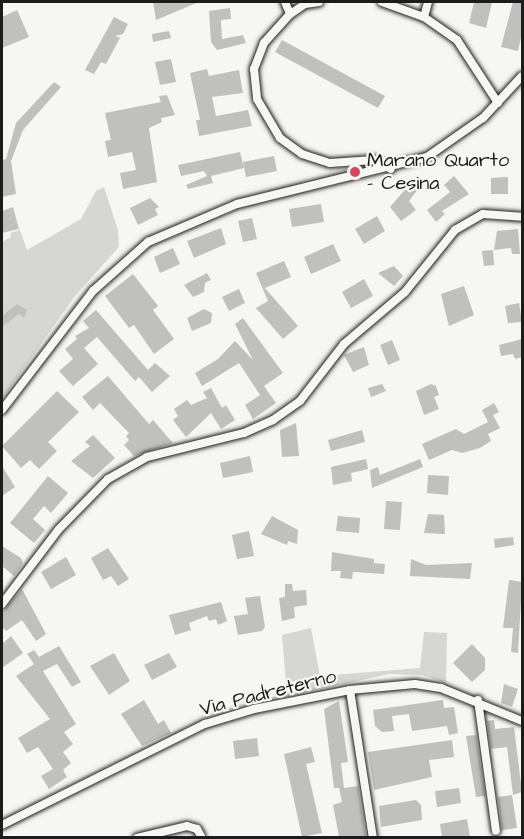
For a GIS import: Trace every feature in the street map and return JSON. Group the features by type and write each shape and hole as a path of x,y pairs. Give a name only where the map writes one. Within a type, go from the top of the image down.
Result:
{"street":[{"path":"285,2 290,14"},
{"path":"319,2 305,4 290,14 264,43 254,69 256,99 266,120 280,138 302,154 330,163 374,160 391,169"},
{"path":"382,2 424,17 457,40 498,103"},
{"path":"424,17 428,2"},
{"path":"2,410 93,291 147,242 237,204 391,169 427,157 456,140 498,103 522,76"},
{"path":"2,604 59,529 108,479 147,457 244,432 273,420 300,401 344,344 405,292 455,230 483,214 522,217"},
{"name":"Via Padreterno","path":"2,825 205,724 254,709 350,690 415,684 478,700 522,721"},
{"path":"350,690 373,837"},
{"path":"478,700 495,831"},
{"path":"137,837 187,826 197,829 201,836"}],"shaded area":[{"path":"104,187 118,230 119,247 75,296 2,399 2,242 11,237 10,233 20,230 27,250 81,219 96,191"},
{"path":"311,628 320,676 420,668 424,632 447,633 446,683 422,675 389,674 287,696 282,635"}],"building":[{"path":"153,2 199,2 156,20"},
{"path":"474,2 492,2 486,28 469,23"},
{"path":"513,2 522,2 522,33 518,51 501,47"},
{"path":"230,8 231,19 221,20 222,39 243,35 246,43 217,50 211,42 209,11"},
{"path":"17,10 29,37 2,48 2,17"},
{"path":"114,17 128,24 123,34 115,36 120,38 106,64 101,62 94,74 85,70"},
{"path":"169,31 171,38 153,42 152,34"},
{"path":"282,40 385,96 378,108 275,52"},
{"path":"171,59 176,82 160,85 155,62"},
{"path":"207,69 209,76 239,70 243,93 212,97 216,116 248,110 252,126 199,136 196,120 200,120 190,73"},
{"path":"54,82 61,87 23,130 11,161 16,194 2,197 2,160 6,159 16,123"},
{"path":"167,95 175,115 161,118 162,122 149,128 157,182 123,189 120,173 136,170 132,152 108,157 105,141 111,140 105,113 161,102 159,96"},
{"path":"240,152 244,168 211,176 213,183 188,189 186,185 207,176 204,171 181,176 178,165"},
{"path":"274,156 277,171 246,177 243,162"},
{"path":"454,176 469,194 442,211 445,214 436,222 427,210 450,192 444,185"},
{"path":"416,177 422,184 409,201 416,210 401,221 390,207"},
{"path":"508,177 508,194 491,194 491,178"},
{"path":"150,198 159,207 155,209 158,215 138,225 130,208"},
{"path":"321,204 324,222 292,227 289,209"},
{"path":"13,207 19,229 2,233 2,211"},
{"path":"377,216 385,231 364,244 355,229"},
{"path":"252,218 257,239 243,242 238,221"},
{"path":"221,228 226,244 194,258 187,241"},
{"path":"518,229 520,254 512,254 511,248 494,250 497,231"},
{"path":"333,244 341,261 311,274 304,257"},
{"path":"173,248 180,264 160,273 154,257"},
{"path":"493,250 494,265 484,266 482,251"},
{"path":"284,261 291,277 265,288 298,326 283,339 256,308 268,301 256,273"},
{"path":"394,266 403,276 394,286 378,273"},
{"path":"207,273 211,280 205,283 204,292 193,297 184,285"},
{"path":"133,274 158,306 153,310 174,339 154,354 134,325 129,328 105,296"},
{"path":"364,279 373,296 351,308 342,292"},
{"path":"464,286 474,315 449,326 441,294"},
{"path":"239,289 245,303 229,311 222,297"},
{"path":"519,303 522,322 508,323 505,306"},
{"path":"17,304 27,310 24,318 19,314 2,327 2,316"},
{"path":"204,309 212,313 211,323 192,331 187,318"},
{"path":"96,310 148,370 155,363 170,376 152,392 139,377 135,381 97,337 84,348 98,364 73,386 59,371 73,359 65,349 77,339 75,336 89,328 83,321"},
{"path":"243,318 283,373 264,386 276,403 253,419 245,405 260,395 239,363 202,386 195,373 218,359 235,341 253,360 235,324"},
{"path":"522,339 522,357 515,359 513,354 501,356 499,345"},
{"path":"392,340 400,360 388,365 380,345"},
{"path":"364,347 369,365 353,372 344,355"},
{"path":"108,376 149,424 153,420 173,443 134,456 124,445 129,440 126,436 129,433 100,403 93,410 82,397"},
{"path":"382,384 386,391 371,397 368,388"},
{"path":"431,384 436,386 439,395 434,397 439,409 424,415 416,391"},
{"path":"211,388 222,408 226,405 235,420 221,429 211,413 186,437 173,420 178,416 174,409 187,400 191,405 207,398 203,392"},
{"path":"57,391 79,412 48,442 57,451 39,469 30,460 21,468 2,446"},
{"path":"494,403 499,412 493,415 500,428 488,434 491,441 480,448 462,453 452,450 429,460 422,444 456,429 464,434 488,422 482,410"},
{"path":"296,423 299,456 282,457 280,430"},
{"path":"362,430 365,442 331,451 328,440"},
{"path":"93,435 115,458 93,478 71,461 90,446 85,442"},
{"path":"250,456 253,472 223,478 220,463"},
{"path":"366,459 368,469 351,473 352,481 333,485 331,467"},
{"path":"420,459 423,467 372,488 370,470 378,467 380,475"},
{"path":"2,466 15,487 2,496"},
{"path":"428,475 449,476 448,495 427,493"},
{"path":"48,476 68,493 51,513 44,506 33,519 45,530 34,543 10,523"},
{"path":"386,501 402,502 400,530 384,529"},
{"path":"428,514 444,515 445,534 424,533"},
{"path":"272,516 298,530 297,544 288,541 287,545 261,534"},
{"path":"338,516 360,518 359,533 336,531"},
{"path":"249,531 254,556 237,559 232,535"},
{"path":"513,537 514,545 495,548 494,539"},
{"path":"2,546 21,558 23,563 14,576 2,566"},
{"path":"108,548 129,579 118,586 111,576 103,580 91,558"},
{"path":"332,552 374,559 374,563 385,564 384,574 353,572 352,579 340,578 341,571 331,571"},
{"path":"66,557 76,575 51,589 41,572"},
{"path":"411,559 426,565 472,563 470,579 410,576"},
{"path":"509,580 522,582 518,653 511,652 513,628 503,628"},
{"path":"285,584 292,584 293,591 306,590 307,605 294,607 295,618 282,621 279,598 285,597"},
{"path":"22,589 46,634 36,641 22,620 6,631 2,627 2,613"},
{"path":"260,596 265,627 262,631 238,635 234,616 248,614 245,598"},
{"path":"221,602 227,621 218,625 216,619 209,621 207,616 189,623 191,630 175,635 169,615"},
{"path":"11,636 23,653 2,668 2,644"},
{"path":"472,644 485,658 485,670 472,682 453,663"},
{"path":"59,646 81,682 72,687 57,664 43,671 76,724 64,732 73,744 63,752 71,763 63,770 67,777 49,789 41,776 53,769 38,747 27,753 18,738 50,719 16,676 34,664 27,654 34,650 39,657"},
{"path":"114,653 130,681 109,695 90,666"},
{"path":"169,653 177,667 152,680 144,665"},
{"path":"504,684 518,689 512,707 501,703"},
{"path":"144,700 158,724 164,720 171,733 142,746 121,714"},
{"path":"443,700 444,708 454,707 458,733 449,735 447,726 412,731 409,714 392,716 394,731 382,732 375,726 373,710"},
{"path":"339,701 348,762 341,763 344,788 358,786 366,837 339,837 333,805 342,802 339,788 334,788 324,709"},
{"path":"494,720 495,729 514,727 522,792 513,795 507,747 491,749 487,721"},
{"path":"476,735 485,796 476,797 466,736"},
{"path":"257,738 259,756 235,759 233,741"},
{"path":"452,740 454,757 429,760 432,777 374,790 368,752"},
{"path":"311,747 315,762 306,764 322,833 302,837 284,754"},
{"path":"459,788 461,803 437,807 435,791"},
{"path":"512,795 517,828 502,830 498,797"},
{"path":"416,800 421,805 422,820 381,827 379,806"},
{"path":"467,819 470,837 442,837 440,824"}],"place":[{"name":"Marano Quarto - Cesina","path":"355,172"}]}
